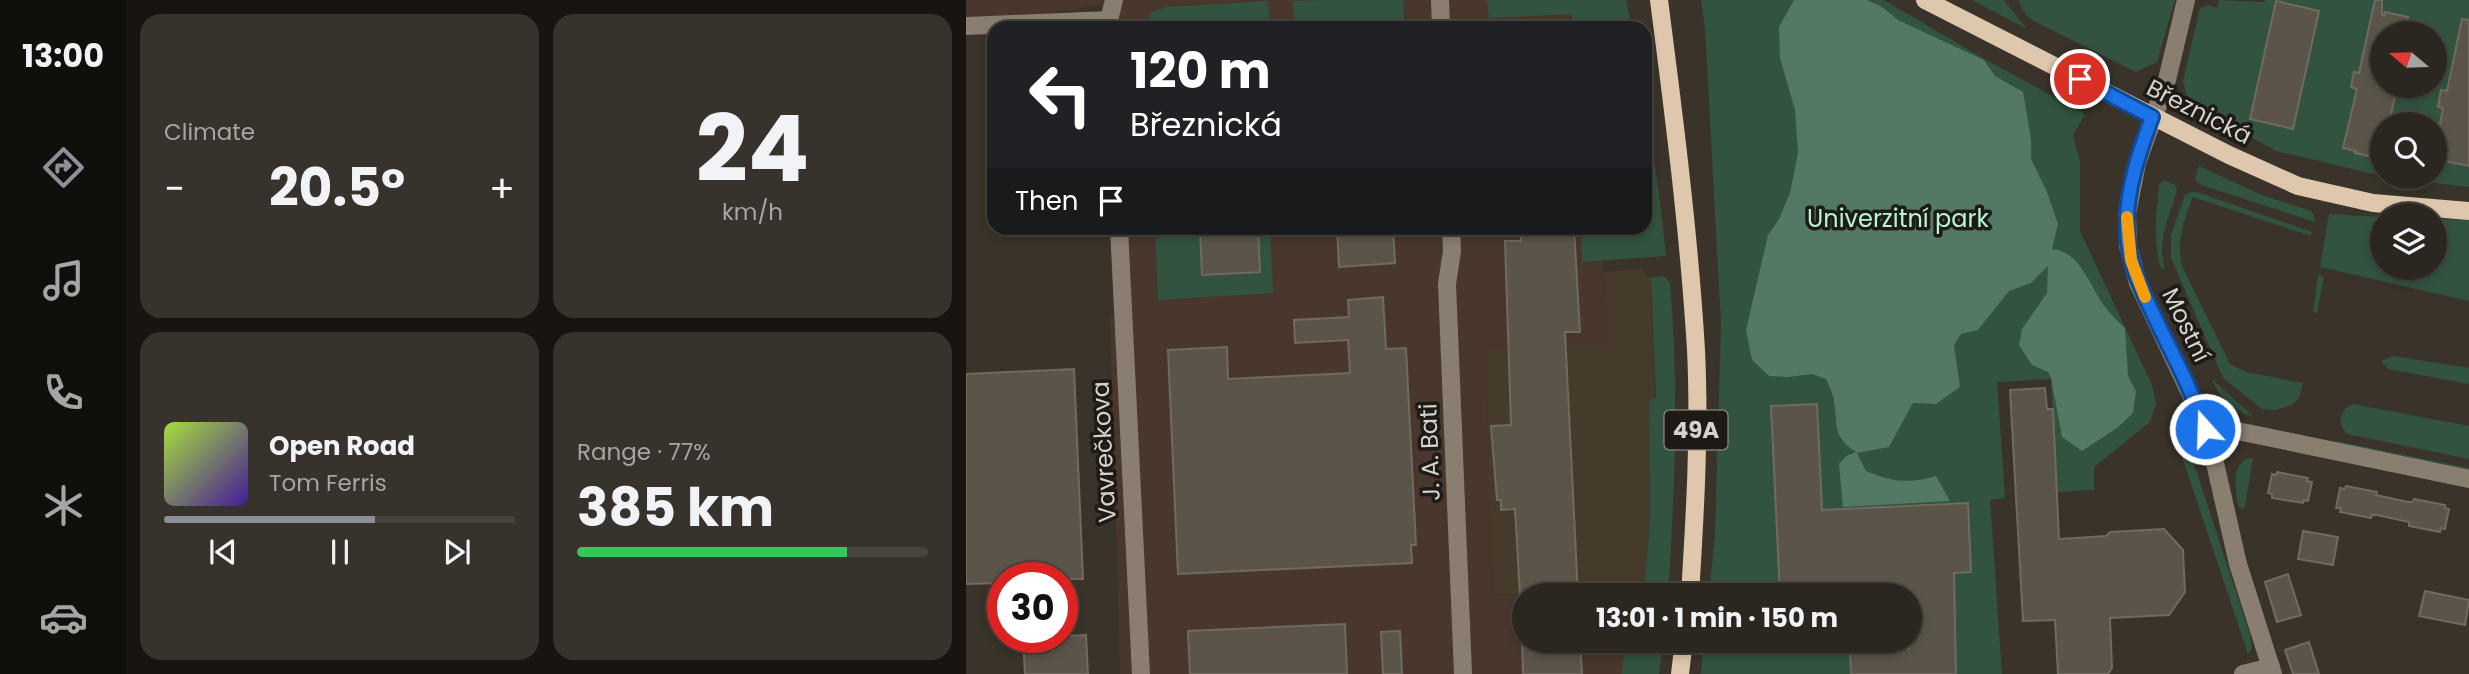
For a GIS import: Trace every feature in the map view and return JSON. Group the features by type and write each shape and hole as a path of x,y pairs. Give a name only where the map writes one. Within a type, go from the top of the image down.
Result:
{"main road":[{"name":"49A","path":"1658,0 1674,112 1696,351 1696,491 1691,583"},
{"name":"Březnická","path":"1925,0 2250,166 2298,186 2373,203 2469,211"},
{"path":"1681,674 1683,653"}],"street":[{"path":"1110,21 1114,0"},
{"path":"1440,0 1441,21"},
{"name":"Mostní","path":"2186,0 2167,80 2141,148 2129,195 2128,246 2138,283 2193,396 2205,429 2238,564 2272,670"},
{"path":"966,26 987,26"},
{"name":"Vavrečkova","path":"1119,235 1141,674"},
{"name":"J. A. Bati","path":"1451,235 1447,284 1463,674"},
{"path":"2205,429 2262,436 2469,480"},
{"path":"2243,674 2272,670"}],"shaded area":[{"path":"966,0 1572,0 1574,21 1119,21 1118,1 1045,15 966,18"},
{"path":"1127,235 1600,235 1607,342 1486,350 1492,595 1512,596 1512,653 1624,653 1622,674 1120,674 1110,318 1131,302"},
{"path":"1641,269 1651,278 1655,399 1649,400 1650,519 1645,583 1512,583 1512,595 1492,595 1486,349 1606,342 1604,272"}],"green space":[{"path":"1403,0 1404,21 1294,21 1293,1"},
{"path":"1487,0 1626,0 1630,21 1572,21 1572,14 1489,18"},
{"name":"Univerzitní park","path":"1701,0 1884,0 2085,114 2073,136 2080,161 2080,231 2152,385 2156,403 2150,422 2094,467 2094,490 2057,492 2051,379 1997,382 2005,498 1990,500 2002,674 1701,674 1703,653 1922,653 1922,583 1710,583 1715,535 1721,323 1705,28"},
{"name":"Univerzitní park","path":"1794,0 1867,0 1882,7 1898,20 1984,60 1995,76 2023,92 2031,139 2031,159 2047,192 2058,224 2052,249 2062,251 2078,263 2100,300 2125,328 2128,376 2136,391 2133,413 2117,428 2082,451 2062,437 2051,378 2048,372 2032,365 2019,345 2022,329 2047,293 2048,266 2031,283 2009,291 1978,330 1961,334 1954,345 1960,387 1936,404 1913,403 1889,447 1857,453 1866,471 1884,478 1909,481 1936,476 1950,501 1843,507 1839,464 1846,456 1856,452 1840,435 1831,390 1826,379 1812,374 1769,376 1752,360 1746,330 1768,235 1779,219 1790,193 1798,153 1795,110 1780,58 1779,27"},
{"path":"1972,0 2004,0 2027,29"},
{"path":"2018,0 2175,0 2157,62 2136,72 2034,21 2025,14"},
{"path":"2219,0 2469,0 2469,187 2447,184 2447,112 2370,112 2370,173 2276,151 2188,102 2183,81 2200,8 2208,5 2217,8"},
{"path":"1268,1 1269,21 1148,21 1150,13 1166,7"},
{"path":"1652,146 1666,256 1582,262 1581,235 1652,235"},
{"path":"2199,166 2259,194 2311,211 2315,222 2201,185 2195,179"},
{"path":"2163,180 2175,185 2177,190 2165,228 2162,247 2165,268 2161,269 2156,227 2159,185"},
{"path":"2197,192 2312,232 2311,236 2193,197 2180,240 2183,268 2230,364 2246,372 2303,383 2299,398 2292,405 2275,410 2262,409 2223,378 2171,258 2171,235 2185,195"},
{"path":"2329,214 2370,216 2370,278 2320,267"},
{"path":"2447,219 2469,220 2469,301 2377,280 2447,280"},
{"path":"1155,235 1200,235 1203,275 1260,272 1258,235 1270,235 1273,293 1158,300"},
{"path":"2318,275 2324,277 2317,313 2313,312"},
{"path":"1663,276 1670,282 1673,321 1674,478 1669,583 1645,583 1650,519 1649,400 1656,398 1651,278"},
{"path":"2393,356 2469,368 2469,384 2388,369 2381,361"},
{"path":"2212,379 2254,417 2228,403"},
{"path":"2352,404 2469,426 2469,459 2347,434 2342,428 2341,419 2345,409"},
{"path":"2174,433 2186,440 2250,634 2252,648 2248,654"},
{"path":"2336,441 2469,468 2469,472 2338,444"},
{"path":"2253,457 2245,507 2242,509 2238,506 2237,470 2240,464"},
{"path":"1624,653 1662,653 1659,674 1622,674"}],"building":[{"path":"2375,0 2382,0 2382,15 2384,16 2385,12 2408,17 2407,21 2370,21"},
{"path":"2276,1 2319,11 2293,129 2250,119"},
{"path":"2462,19 2469,20 2469,166 2447,162 2447,112 2442,112 2443,108 2438,107 2440,98 2447,98"},
{"path":"2370,23 2370,98 2394,98 2392,112 2370,112 2370,156 2343,148 2357,89 2351,87 2354,72 2359,73"},
{"path":"1200,235 1258,235 1260,272 1202,275"},
{"path":"1337,235 1393,235 1395,263 1339,267"},
{"path":"1521,235 1574,235 1580,332 1565,332 1577,583 1519,583 1515,509 1501,510 1501,500 1497,500 1491,426 1511,425 1505,241 1521,241"},
{"path":"1383,297 1386,349 1406,348 1416,545 1411,545 1412,563 1178,574 1168,350 1227,347 1228,379 1350,373 1348,340 1295,343 1294,320 1349,317 1348,300"},
{"path":"1074,369 1083,579 1078,579 1078,562 987,562 987,583 966,584 966,374"},
{"path":"2045,388 2047,409 2053,409 2059,539 2106,536 2110,532 2164,529 2183,550 2185,592 2169,615 2110,618 2112,668 2108,674 2058,674 2055,620 2023,621 2010,390"},
{"path":"1817,404 1822,510 1968,503 1971,572 1954,573 1956,674 1851,674 1850,653 1922,653 1922,583 1779,583 1771,406"},
{"path":"2277,472 2308,478 2307,481 2312,482 2308,501 2304,500 2303,503 2272,498 2272,494 2268,493 2272,474 2276,475"},
{"path":"2346,486 2408,502 2413,502 2414,499 2445,505 2445,508 2449,509 2445,529 2441,528 2440,532 2409,526 2409,522 2377,515 2372,515 2371,518 2340,512 2341,508 2336,508 2340,488 2345,489"},
{"path":"2303,531 2338,537 2333,565 2298,559"},
{"path":"2288,574 2301,615 2277,622 2265,582"},
{"path":"2425,591 2469,600 2465,625 2419,616"},
{"path":"1345,624 1347,674 1190,674 1188,631"},
{"path":"1400,631 1402,674 1383,674 1381,632"},
{"path":"1078,635 1086,635 1088,674 1025,674 1024,653 1078,653"},
{"path":"2309,642 2319,674 2293,674 2285,650"},
{"path":"1522,653 1581,653 1582,674 1523,674"}],"slow traffic":[{"path":"2127,217 2131,260 2145,297"}],"route":[{"path":"2080,79 2152,117 2129,195 2128,246 2138,283 2193,396 2205,429"}]}
